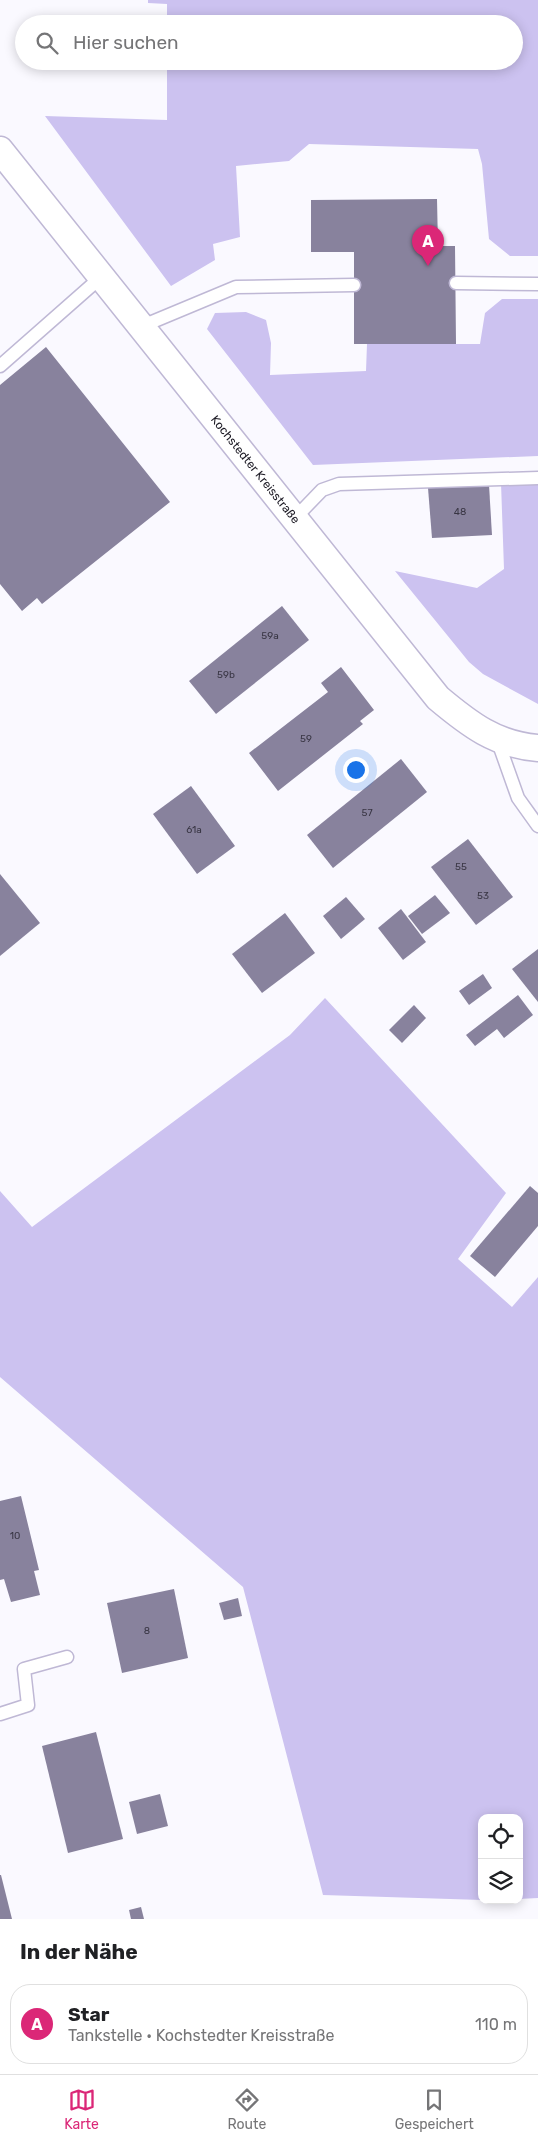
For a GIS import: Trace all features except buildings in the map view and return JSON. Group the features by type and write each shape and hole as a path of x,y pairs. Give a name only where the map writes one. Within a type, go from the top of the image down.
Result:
{"street":[{"name":"Kochstedter Kreisstraße","path":"0,150 100,278 438,698 470,725 497,739 524,747 538,748"}],"lane":[{"path":"0,366 100,278"},
{"path":"456,283 538,284"},
{"path":"140,327 236,287 354,285"},
{"path":"295,518 322,490 339,484 538,478"},
{"path":"497,739 518,798 538,826"},
{"path":"0,1714 28,1705 24,1669 67,1657"}],"shaded area":[{"path":"148,0 538,0 538,256 510,256 489,239 482,164 478,149 309,144 289,161 236,166 240,237 213,244 215,260 171,286 45,116 167,120 167,70 523,70 523,15 167,15 167,4 148,3"},
{"path":"502,299 538,299 538,456 313,465 207,329 215,313 246,312 266,320 271,343 270,375 366,371 367,344 480,344 485,313"},
{"path":"538,482 538,704 483,674 469,662 395,571 477,588 504,569 501,483"},
{"path":"325,998 506,1193 458,1259 512,1307 538,1277 538,1898 523,1899 523,1814 478,1814 478,1900 323,1895 243,1587 0,1377 0,1191 32,1227 290,1035"}],"place":[{"name":"Star","path":"428,266"}]}
